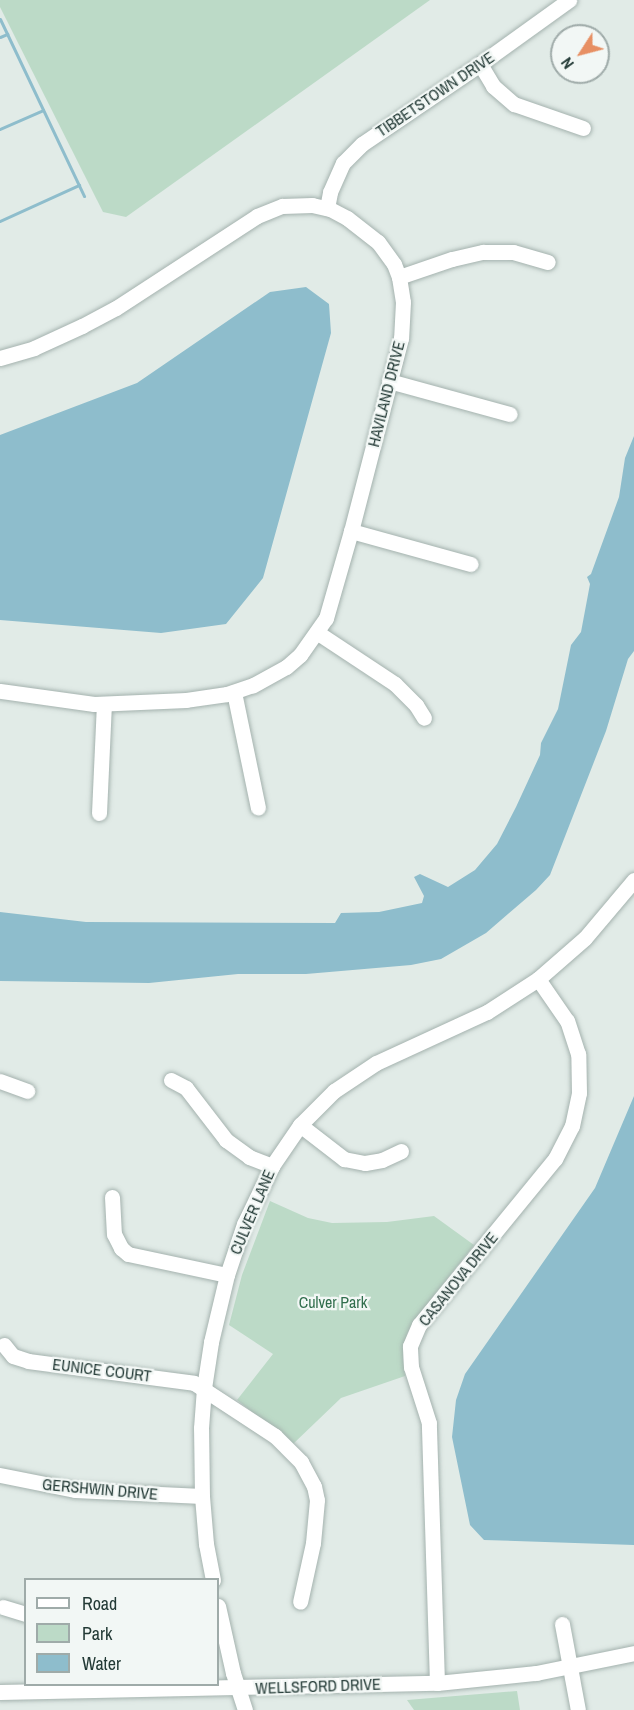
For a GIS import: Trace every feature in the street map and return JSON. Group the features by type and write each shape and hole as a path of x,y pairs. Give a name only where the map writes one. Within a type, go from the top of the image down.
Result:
{"street":[{"name":"TIBBETSTOWN DRIVE","path":"327,208 336,178 349,156 376,134 480,64 569,0"},
{"path":"480,64 493,86 514,104 583,128"},
{"name":"HAVILAND DRIVE","path":"0,358 48,342 116,308 210,245 268,211 297,205 327,208 347,218 378,242 394,264 399,278 403,320 351,531 330,608 318,633 300,655 286,667 253,685 234,692 186,700 104,704 0,691"},
{"path":"399,278 452,259 483,252 513,252 548,262"},
{"path":"389,381 510,414"},
{"path":"351,531 471,564"},
{"path":"318,633 395,684 416,705 424,718"},
{"path":"234,692 258,808"},
{"path":"99,813 104,704"},
{"name":"CULVER LANE","path":"213,1578 206,1544 202,1496 201,1428 204,1388 211,1342 227,1275 244,1224 272,1166 300,1125 334,1091 376,1063 487,1012 538,979 585,938 633,882"},
{"name":"CASANOVA DRIVE","path":"436,1683 429,1423 411,1367 410,1346 419,1325 555,1159 572,1126 579,1093 578,1054 567,1021 538,979"},
{"path":"171,1080 186,1088 226,1140 249,1156 272,1166"},
{"path":"0,1081 27,1090"},
{"path":"300,1125 344,1159 365,1163 382,1160 401,1151"},
{"path":"112,1197 114,1234 128,1254 227,1275"},
{"name":"EUNICE COURT","path":"4,1345 20,1360 183,1380 204,1388 275,1436 296,1455 314,1486 317,1514 300,1602"},
{"name":"GERSHWIN DRIVE","path":"0,1475 75,1490 202,1496"},
{"path":"3,1607 24,1613"},
{"path":"219,1613 237,1689 245,1710"},
{"path":"562,1624 578,1710"},
{"name":"WELLSFORD DRIVE","path":"0,1692 211,1686 237,1689 436,1683 512,1676 634,1653"}],"green space":[{"path":"0,0 430,0 126,217 103,212 0,7"},
{"name":"Culver Park","path":"270,1201 308,1218 332,1223 387,1222 434,1216 474,1245 415,1319 407,1334 403,1358 405,1376 341,1398 293,1444 237,1400 273,1354 229,1325 242,1275"},
{"path":"517,1691 520,1710 414,1710 407,1700"}],"water":[{"path":"306,287 329,304 331,333 263,578 226,624 161,633 0,620 0,435 137,383 270,292"},
{"path":"634,436 634,651 628,659 606,731 550,875 486,933 441,959 411,965 306,974 238,974 149,983 0,981 0,912 86,922 335,923 341,913 379,912 422,903 424,896 414,877 420,874 448,887 475,870 497,844 540,755 541,743 558,709 571,645 581,632 590,584 587,577 591,574 619,497 625,458"},
{"path":"634,1096 634,1545 484,1540 470,1525 452,1437 456,1400 465,1374 595,1188"}],"waterway":[{"path":"0,19 84,196"},
{"path":"0,37 7,34"},
{"path":"0,129 43,110"},
{"path":"0,221 79,185"}]}
